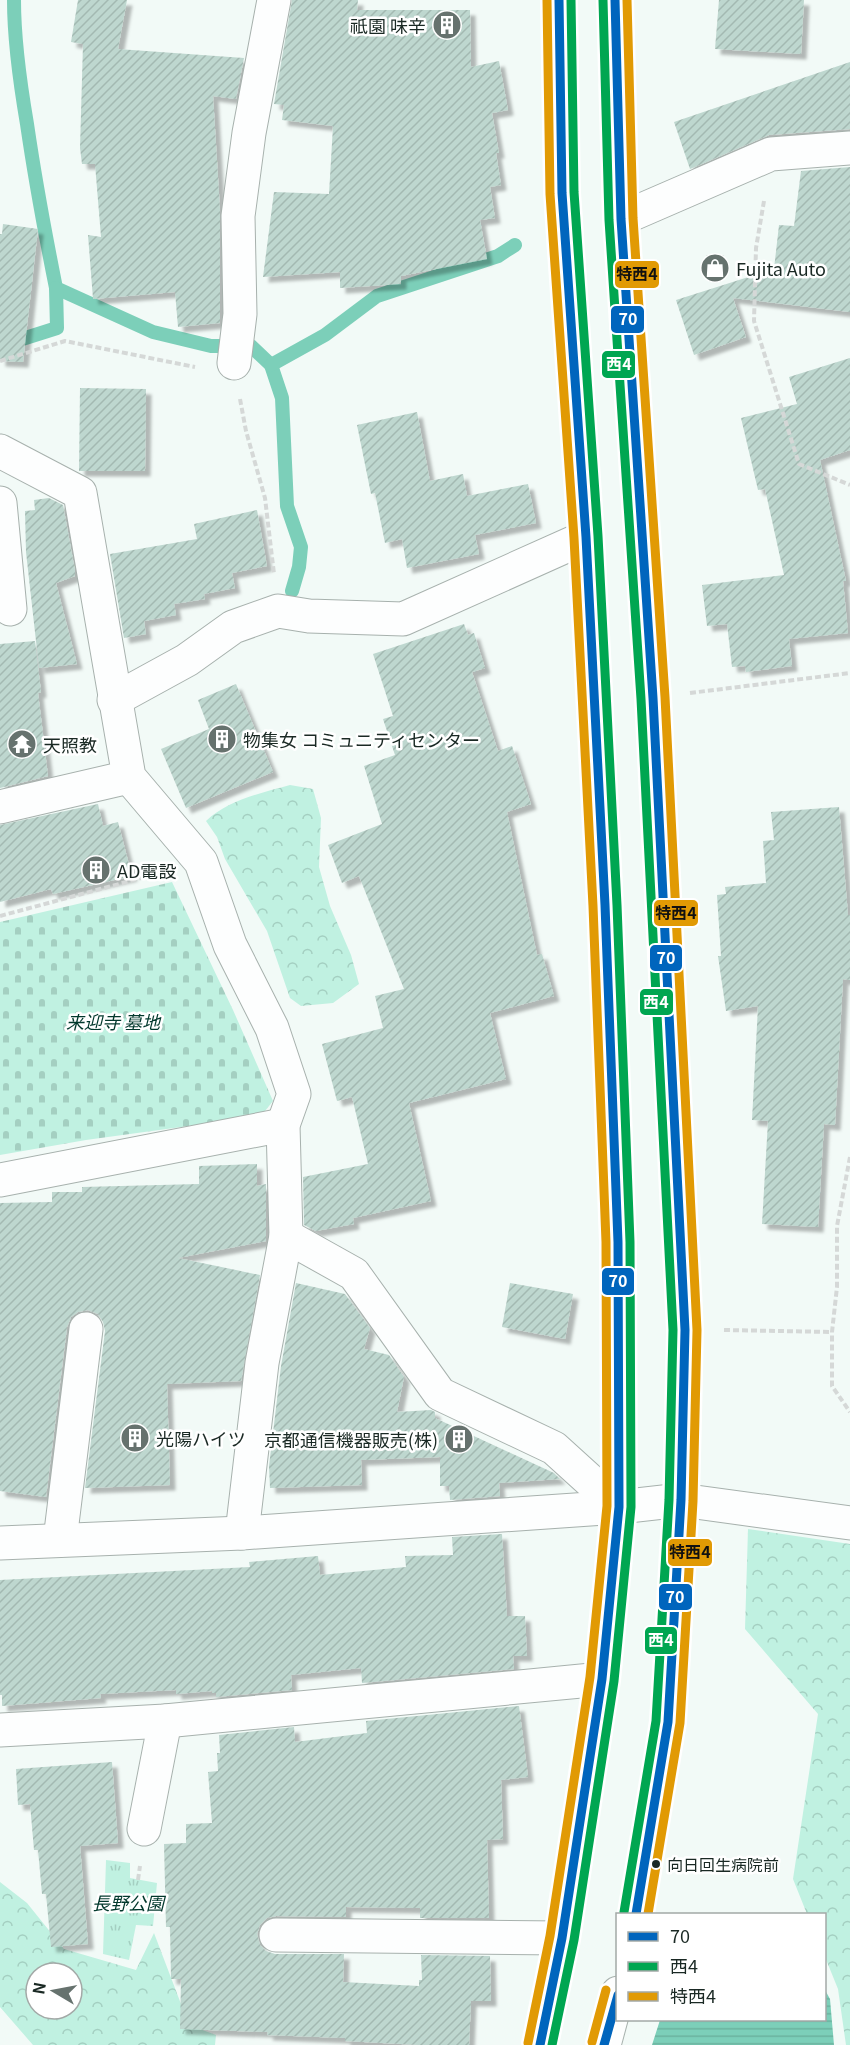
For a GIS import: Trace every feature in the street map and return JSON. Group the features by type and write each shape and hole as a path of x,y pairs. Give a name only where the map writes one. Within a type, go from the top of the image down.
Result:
{"street":[{"path":"234,363 240,314 238,216 249,133 274,0"},
{"path":"540,2045 562,1938 602,1679 619,1507 618,1231 606,905 586,537 562,193 559,0"},
{"path":"615,0 621,219 653,698 685,1330 681,1500 668,1722 636,1913"},
{"path":"621,219 771,154 850,148"},
{"path":"0,451 80,493 129,777 201,862 230,945 272,1029 294,1094 283,1125 286,1236 262,1363 242,1533"},
{"path":"0,503 10,609"},
{"path":"114,700 187,660 233,627 278,611 309,616 403,619 586,537"},
{"path":"0,807 129,777"},
{"path":"0,1180 283,1125"},
{"path":"286,1236 354,1274 440,1394 554,1448 619,1507"},
{"path":"60,1540 86,1329"},
{"path":"0,1543 242,1533 619,1507 681,1500 850,1523"},
{"path":"0,1730 165,1721 602,1679"},
{"path":"144,1829 165,1721"},
{"path":"276,1935 562,1938"},
{"path":"604,2045 616,2000"}],"path":[{"path":"771,154 756,248 754,321 799,464 850,485"},
{"path":"0,361 65,341 201,368 234,363 246,431 265,498 278,611"},
{"path":"653,698 850,673"},
{"path":"0,916 201,862"},
{"path":"850,1157 837,1226 837,1287 832,1332 832,1386 850,1412"},
{"path":"685,1330 832,1332"}],"green space":[{"path":"290,785 313,789 321,818 319,867 330,906 351,955 359,984 333,1003 301,1006 290,998 267,931 225,859 217,837 206,821 235,802"},
{"name":"来迎寺 墓地","path":"172,882 273,1101 261,1116 86,1140 0,1155 0,922"},
{"path":"748,1529 850,1544 850,2045 846,2045 838,1989 826,1959 826,1913 807,1913 793,1879 818,1714 745,1629"},
{"name":"長野公園","path":"106,1860 130,1863 130,1878 157,1883 153,1926 136,1925 129,1960 103,1954"},
{"path":"0,1882 27,1903 64,1949 136,1970 154,1933 189,2025 216,2035 215,2045 33,2045 0,2007"}],"shaded area":[{"path":"826,1992 830,1999 834,2045 652,2045 660,2021 826,2021"}],"building":[{"path":"78,0 127,0 118,49 244,58 236,99 213,96 220,210 220,323 178,327 175,292 93,299 88,235 101,237 95,164 82,164 80,148 83,44 71,42"},
{"path":"292,0 358,0 357,10 470,10 471,67 499,61 508,110 492,113 499,153 496,153 501,185 490,187 495,218 480,220 487,259 401,276 401,284 340,288 340,272 263,277 274,192 329,194 333,126 282,120 284,105 274,104"},
{"path":"719,0 804,0 801,54 715,49"},
{"path":"850,62 850,129 769,135 690,169 674,122"},
{"path":"850,167 850,312 733,298 746,337 694,355 676,300 774,269 779,225 794,226 801,171"},
{"path":"3,224 38,229 23,362 0,361 0,234 2,234"},
{"path":"850,358 850,450 820,460 846,581 843,581 848,633 789,639 792,666 746,672 745,666 732,667 727,624 707,626 702,585 784,575 765,489 758,490 741,418 797,404 789,377"},
{"path":"80,388 146,389 145,471 79,471"},
{"path":"417,412 430,481 463,474 467,496 528,484 536,523 475,535 479,554 407,568 402,539 385,543 375,493 371,494 357,425"},
{"path":"49,498 63,505 75,571 75,576 56,583 77,664 39,668 26,552 25,511 35,510 34,500"},
{"path":"257,510 267,566 232,573 235,588 204,594 205,599 174,604 176,615 144,621 146,634 124,638 110,554 197,539 194,524"},
{"path":"464,624 468,635 474,633 485,668 472,672 498,751 512,746 531,804 507,812 537,955 542,954 554,996 490,1013 506,1079 409,1103 431,1201 353,1218 354,1224 316,1231 304,1225 303,1177 368,1164 352,1097 337,1101 322,1044 383,1028 375,996 404,989 359,876 342,883 328,845 382,824 364,766 395,755 383,719 393,716 373,654"},
{"name":"天照教","path":"35,641 41,692 38,693 48,776 0,788 0,644"},
{"name":"物集女 コミュニティセンター","path":"236,684 273,772 186,808 161,749 209,729 198,700"},
{"path":"98,804 103,826 118,822 132,876 53,894 51,889 0,902 0,825"},
{"path":"839,807 848,915 850,915 850,980 843,979 835,1125 824,1124 818,1227 762,1224 768,1121 752,1120 758,1006 726,1011 718,956 721,956 717,895 726,894 725,887 766,883 763,841 774,840 771,812"},
{"path":"257,1164 257,1186 266,1184 266,1241 178,1258 260,1275 241,1381 167,1384 170,1485 85,1488 105,1331 98,1314 88,1310 78,1312 71,1317 67,1327 46,1497 0,1491 0,1203 52,1202 52,1192 82,1192 82,1187 199,1184 199,1166"},
{"path":"296,1283 345,1294 370,1328 364,1349 389,1355 404,1377 397,1412 431,1410 435,1412 435,1418 554,1473 560,1479 499,1483 500,1496 450,1500 449,1486 440,1486 440,1457 361,1460 362,1485 270,1488 269,1466 281,1366"},
{"path":"510,1283 573,1294 565,1339 502,1327"},
{"path":"502,1534 507,1616 525,1616 527,1656 513,1656 514,1669 362,1683 361,1668 291,1675 292,1690 216,1697 216,1693 212,1691 176,1694 176,1690 100,1694 101,1698 2,1706 2,1695 0,1695 0,1580 250,1567 249,1562 318,1556 320,1575 406,1567 405,1556 453,1555 452,1537"},
{"path":"519,1706 528,1777 501,1780 503,1839 487,1840 489,1918 420,1918 420,1908 346,1907 346,1917 276,1916 267,1918 260,1925 257,1934 260,1945 266,1951 275,1954 344,1954 343,1982 419,1986 419,1980 422,1980 421,1955 490,1956 491,2001 471,2001 469,2045 345,2041 345,2038 267,2035 268,2032 180,2029 181,1979 171,1979 170,1927 166,1927 164,1844 186,1843 186,1824 212,1823 208,1772 218,1771 219,1735 294,1727 295,1742 367,1733 366,1721"},
{"path":"112,1762 118,1843 80,1846 88,1944 51,1947 46,1894 42,1894 38,1850 34,1850 30,1804 18,1805 16,1769"}],"waterway":[{"path":"14,0 16,47 22,93 56,288 153,332 211,346 251,346 271,365 282,398 287,506 301,547 299,567 292,591"},
{"path":"271,365 325,335 377,296 498,256 515,245"},
{"path":"0,346 57,328 56,288"}],"transit line":[{"name":"特西4","path":"528,2043 550,1936 590,1677 607,1506 606,1242 593,906 574,538 550,194 547,0"},
{"name":"70","path":"540,2045 562,1938 602,1679 619,1507 618,1242 605,905 586,537 562,193 559,0"},
{"name":"西4","path":"552,2045 574,1940 614,1681 631,1507 630,1242 617,905 598,536 574,192 571,0"},
{"name":"西4","path":"603,0 609,220 641,699 673,1330 669,1500 656,1721 624,1912"},
{"name":"70","path":"615,0 621,219 653,698 685,1330 681,1500 668,1722 636,1913"},
{"name":"特西4","path":"627,0 633,218 665,697 697,1330 693,1501 680,1723 648,1913"},
{"name":"特西4","path":"592,2042 606,1990"},
{"name":"70","path":"604,2045 616,2002"}],"place":[{"name":"祇園 味辛","path":"447,25"},
{"name":"Fujita Auto","path":"715,268"},
{"name":"物集女 コミュニティセンター","path":"222,739"},
{"name":"天照教","path":"22,744"},
{"name":"AD電設","path":"96,870"},
{"name":"光陽ハイツ","path":"135,1438"},
{"name":"京都通信機器販売(株)","path":"459,1439"},
{"name":"向日回生病院前","path":"656,1864"}]}
